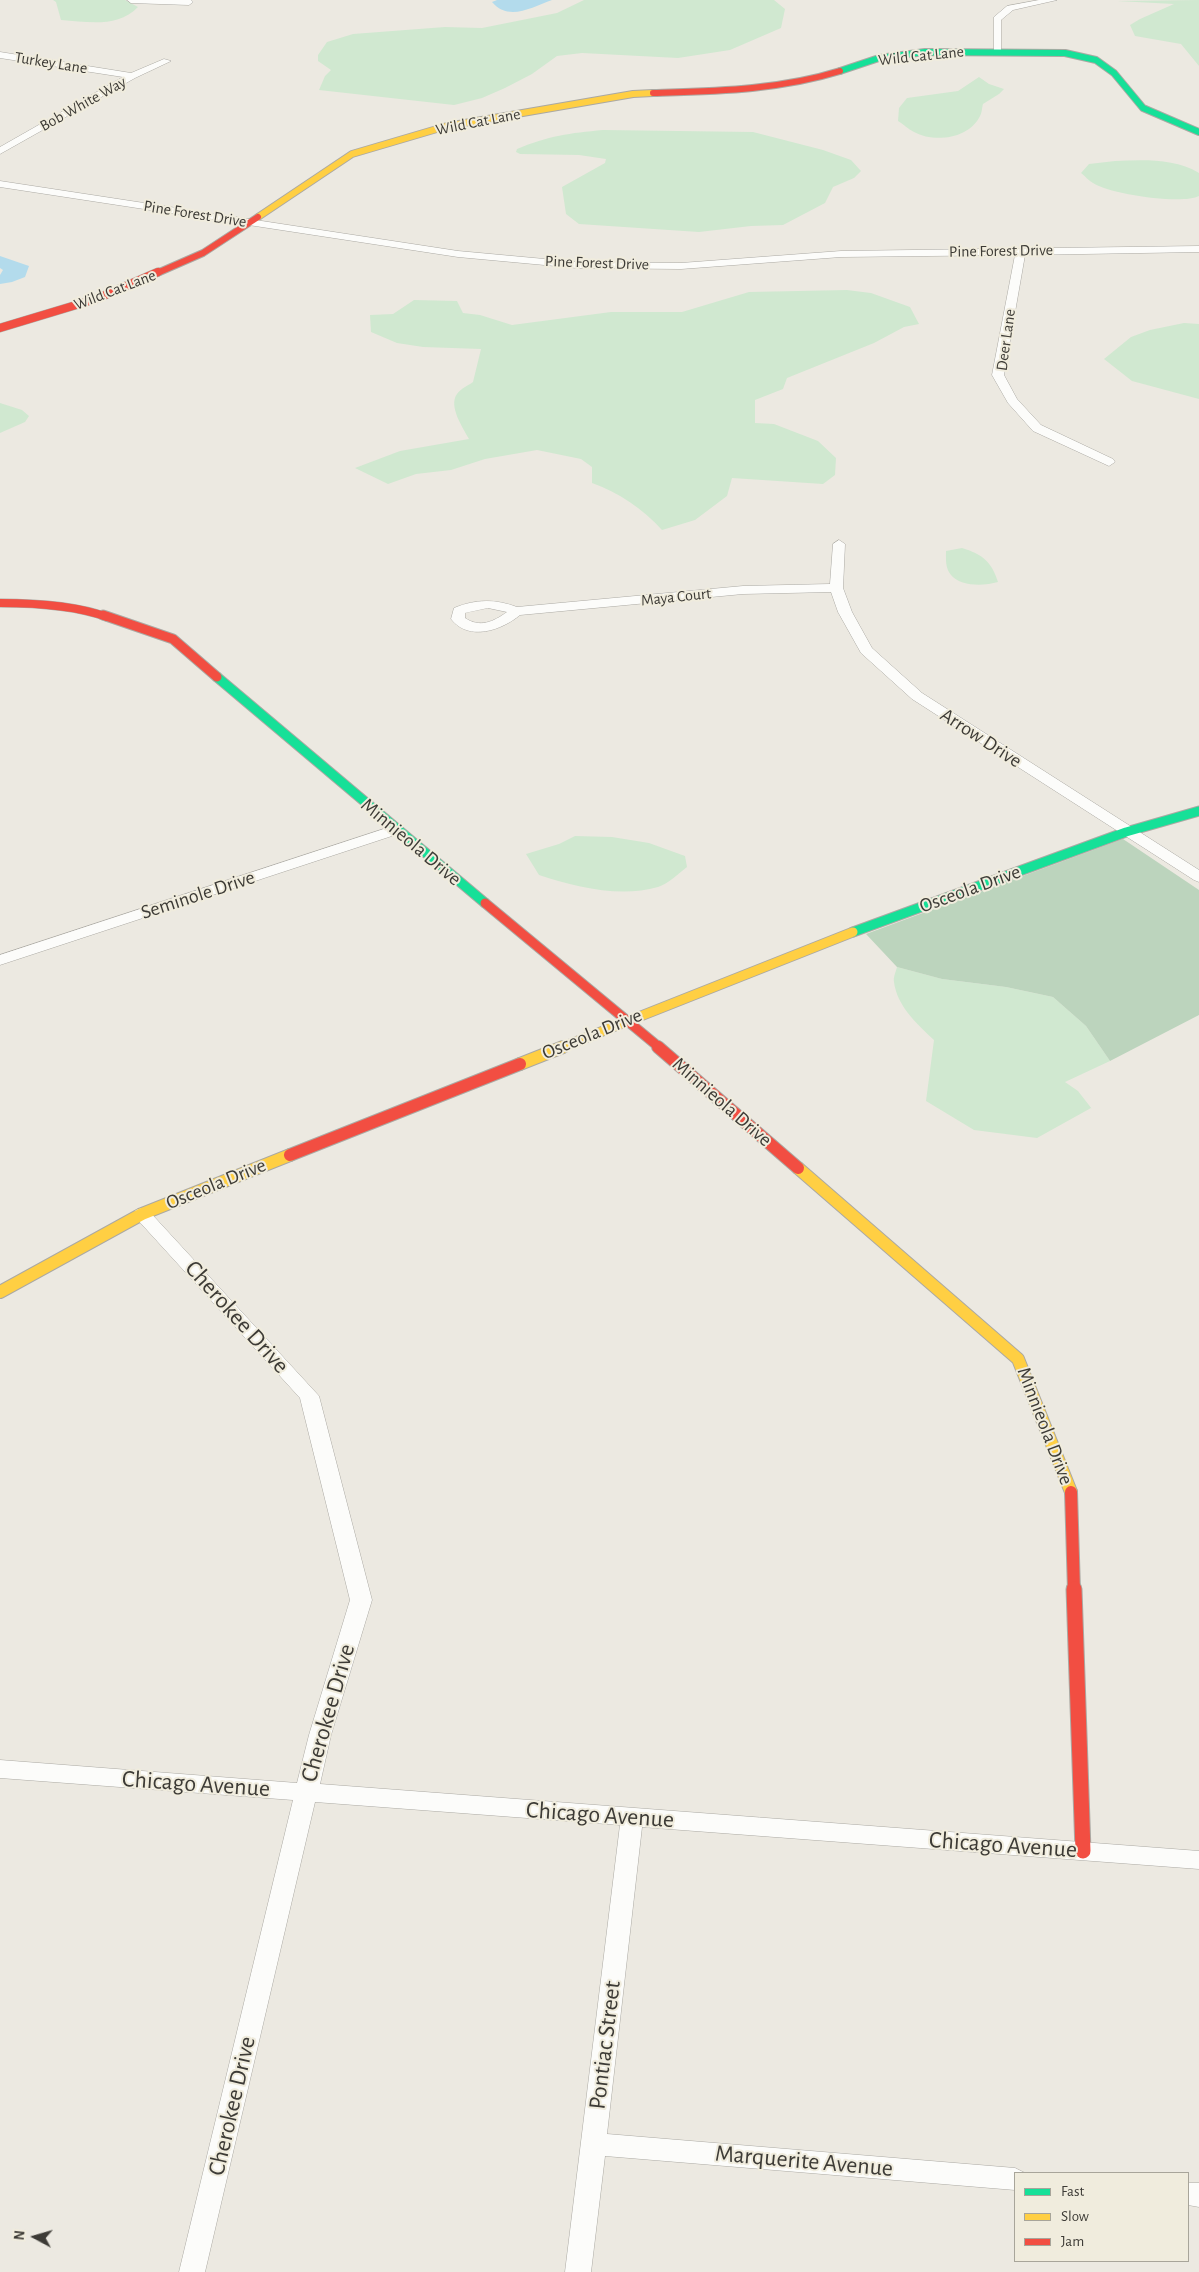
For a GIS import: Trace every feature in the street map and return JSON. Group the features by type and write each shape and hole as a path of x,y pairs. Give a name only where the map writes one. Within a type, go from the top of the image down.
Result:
{"street":[{"path":"132,0 189,2"},
{"path":"1053,0 1010,8 997,19 997,51 1065,53 1096,60 1114,74 1143,108 1199,132"},
{"name":"Wild Cat Lane","path":"0,328 66,309 136,283 204,253 246,222 352,154 447,126 633,94 764,89 814,80 879,58 925,52 997,51"},
{"name":"Turkey Lane","path":"0,55 132,76"},
{"name":"Bob White Way","path":"0,151 132,76 167,61"},
{"name":"Pine Forest Drive","path":"0,184 458,254 578,265 681,266 841,254 1199,248"},
{"name":"Deer Lane","path":"1021,250 998,375 1012,401 1037,428 1109,462"},
{"name":"Arrow Drive","path":"839,544 836,588 845,612 866,650 917,696 1126,832 1199,877"},
{"name":"Maya Court","path":"516,611 743,590 836,588"},
{"name":"Minnieola Drive","path":"0,603 30,603 96,613 173,639 396,830 627,1020 1018,1359 1072,1495 1084,1851"},
{"name":"Osceola Drive","path":"0,1292 142,1214 823,943 1126,832 1199,811"},
{"name":"Seminole Drive","path":"0,960 396,830"},
{"name":"Cherokee Drive","path":"142,1214 309,1396 361,1600 320,1735 192,2272"},
{"name":"Chicago Avenue","path":"0,1770 1199,1860"},
{"name":"Pontiac Street","path":"578,2272 632,1817"},
{"name":"Marquerite Avenue","path":"593,2144 1014,2179"}],"green space":[{"path":"53,0 125,0 138,7 130,14 112,21 82,22 61,20 56,2"},
{"path":"584,0 774,0 785,9 781,28 730,50 678,58 582,53 557,56 532,74 505,88 482,98 454,105 319,90 325,76 331,70 318,61 318,55 327,42 353,34 445,27 482,28 557,13"},
{"path":"1199,0 1199,66 1181,44 1135,36 1130,25 1174,4 1117,1"},
{"path":"979,77 989,84 1004,89 983,104 980,116 968,130 950,137 931,137 914,132 898,121 899,108 907,98 958,91"},
{"path":"603,130 753,132 823,150 851,160 861,171 854,178 833,187 825,203 783,225 751,226 699,232 579,224 566,214 562,187 605,163 606,159 579,155 520,154 516,152 517,149 549,138"},
{"path":"1115,161 1169,162 1189,168 1199,173 1199,196 1162,199 1129,194 1101,187 1081,173 1089,164"},
{"path":"847,290 871,293 910,307 919,324 904,327 874,343 787,378 783,389 755,400 755,423 774,424 818,441 836,458 835,475 823,484 732,478 727,496 695,520 662,530 630,502 592,483 592,467 581,459 537,450 485,459 451,470 416,474 388,484 355,468 400,451 469,439 457,417 454,405 460,390 473,382 481,349 423,347 397,343 371,332 370,315 393,314 414,300 457,301 463,313 480,315 512,325 611,312 682,312 749,292"},
{"path":"1184,323 1199,324 1199,399 1132,381 1104,359 1131,337 1150,330"},
{"path":"0,403 22,410 29,416 25,422 0,433"},
{"path":"962,548 981,556 993,569 998,582 980,585 967,584 955,579 947,566 946,551"},
{"path":"575,836 612,837 649,843 685,856 687,867 662,886 629,891 598,890 539,875 526,854 559,844"},
{"path":"1123,839 1199,890 1199,1015 1110,1061 1086,1026 1053,997 1006,987 942,979 897,967 866,934"},
{"path":"897,967 942,979 1006,987 1053,997 1086,1026 1110,1061 1065,1082 1078,1091 1092,1109 1037,1138 974,1130 926,1101 934,1040 903,1007 896,991 894,980"}],"water":[{"path":"497,0 552,0 529,9 513,12 499,8 492,2"},
{"path":"0,256 29,266 25,277 0,284 0,275 3,270 0,268"}],"traffic: fast":[{"path":"840,71 879,58 925,52 1065,53 1096,60 1114,73 1143,108 1199,132"},
{"path":"217,677 485,903"},
{"path":"853,932 1126,832 1199,811"}],"traffic: slow":[{"path":"258,217 352,154 447,126 633,94 653,93"},
{"path":"520,1064 853,932"},
{"path":"0,1292 142,1214 290,1155"},
{"path":"798,1168 1018,1359 1071,1492"}],"traffic: jam":[{"path":"653,93 724,91 771,87 817,78 840,71"},
{"path":"0,328 96,299 203,253 258,217"},
{"path":"0,603 30,603 96,613 173,639 217,677"},
{"path":"485,903 627,1020 798,1168"},
{"path":"290,1155 520,1064"},
{"path":"1071,1492 1083,1851"}]}
